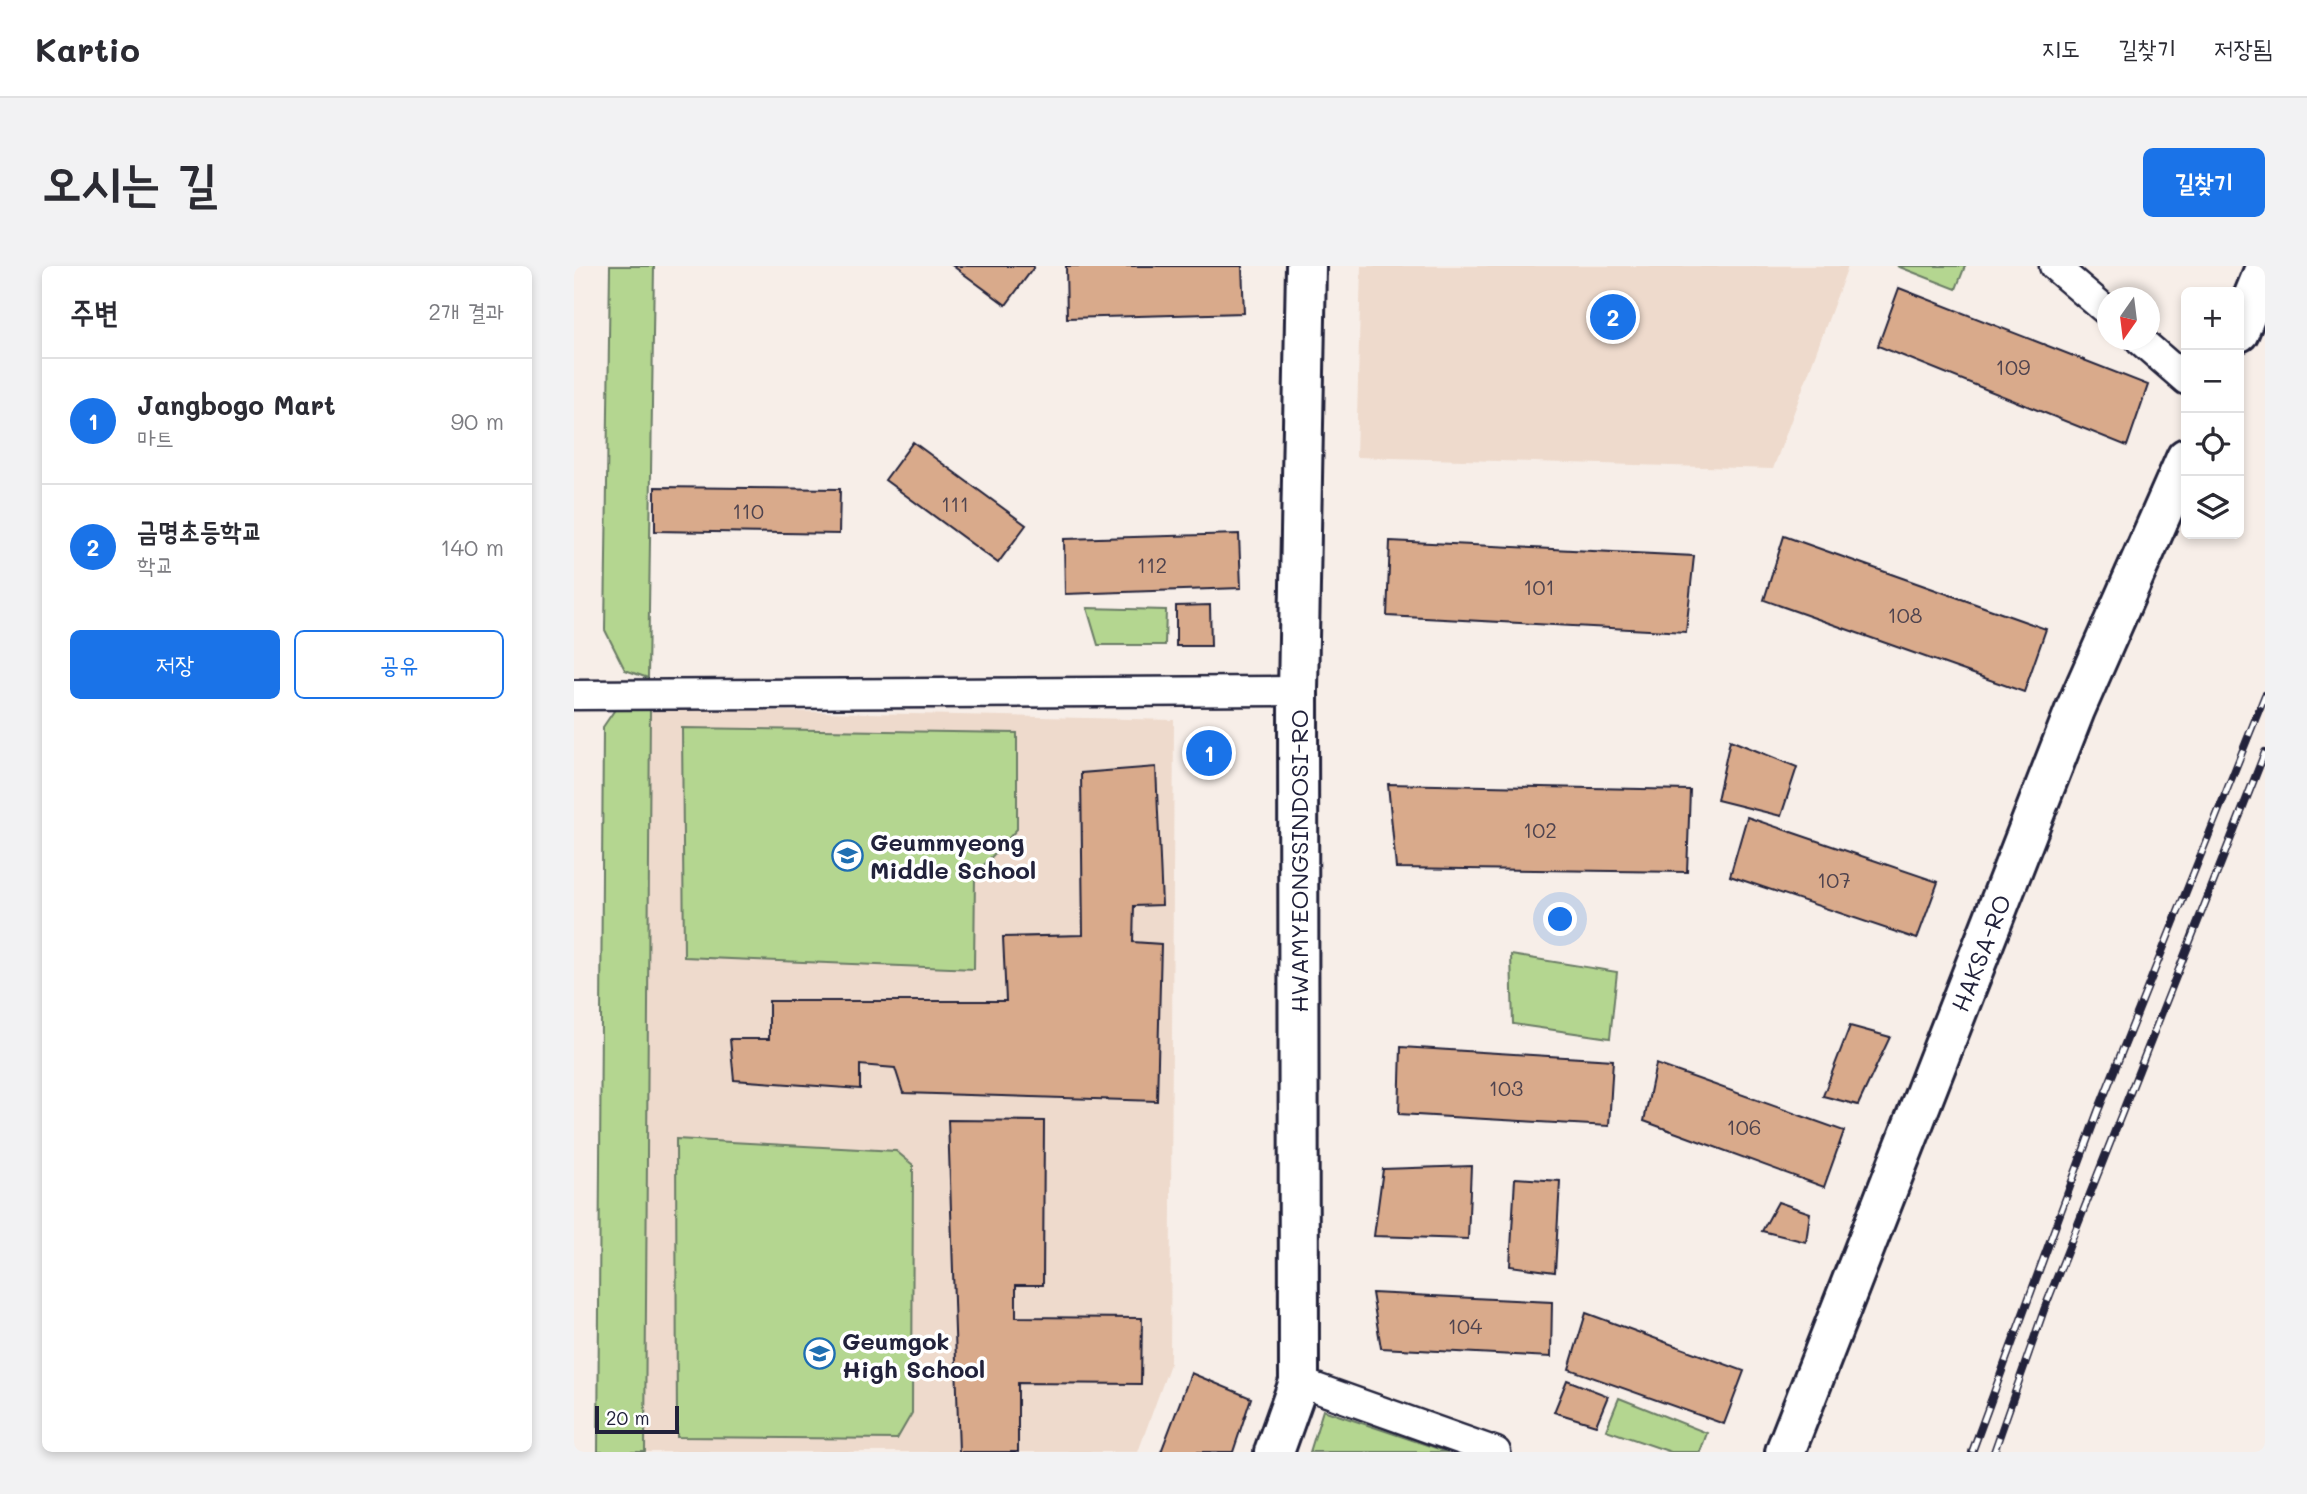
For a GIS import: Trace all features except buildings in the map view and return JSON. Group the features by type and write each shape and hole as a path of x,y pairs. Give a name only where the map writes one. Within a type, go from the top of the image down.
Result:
{"main road":[{"name":"HWAMYEONGSINDOSI-RO","path":"1274,1452 1299,1382 1298,691 1306,266"},
{"path":"2244,320 2265,268"},
{"name":"HAKSA-RO","path":"1785,1452 2075,710 2181,469"}],"street":[{"path":"2054,266 2097,303"},
{"path":"2152,350 2181,376"},
{"path":"574,695 1298,691"},
{"path":"1299,1382 1496,1452"}],"shaded area":[{"path":"1361,266 1848,266 1773,469 1356,457"},
{"path":"650,708 1174,720 1170,1364 1138,1452 645,1452"}],"green space":[{"path":"610,266 654,266 648,678 625,670 605,630"},
{"path":"1897,266 1965,266 1956,289"},
{"path":"1087,608 1166,610 1165,645 1098,645"},
{"path":"616,708 650,708 645,1452 598,1452 603,727"},
{"path":"682,728 1017,733 1017,829 975,875 974,969 684,957"},
{"path":"1511,955 1617,972 1610,1038 1513,1024"},
{"path":"676,1139 896,1151 913,1165 912,1413 897,1439 677,1437"},
{"path":"1619,1398 1707,1433 1700,1452 1671,1452 1606,1430"},
{"path":"1323,1410 1448,1452 1310,1452"}],"railway":[{"path":"1972,1452 2098,1111 2265,695"},
{"path":"1994,1452 2044,1310 2265,752"}],"place":[{"name":"금명초등학교","path":"1613,317"},
{"name":"Jangbogo Mart","path":"1209,753"},
{"name":"Geummyeong Middle School","path":"847,855"},
{"name":"Geumgok High School","path":"819,1354"}]}
